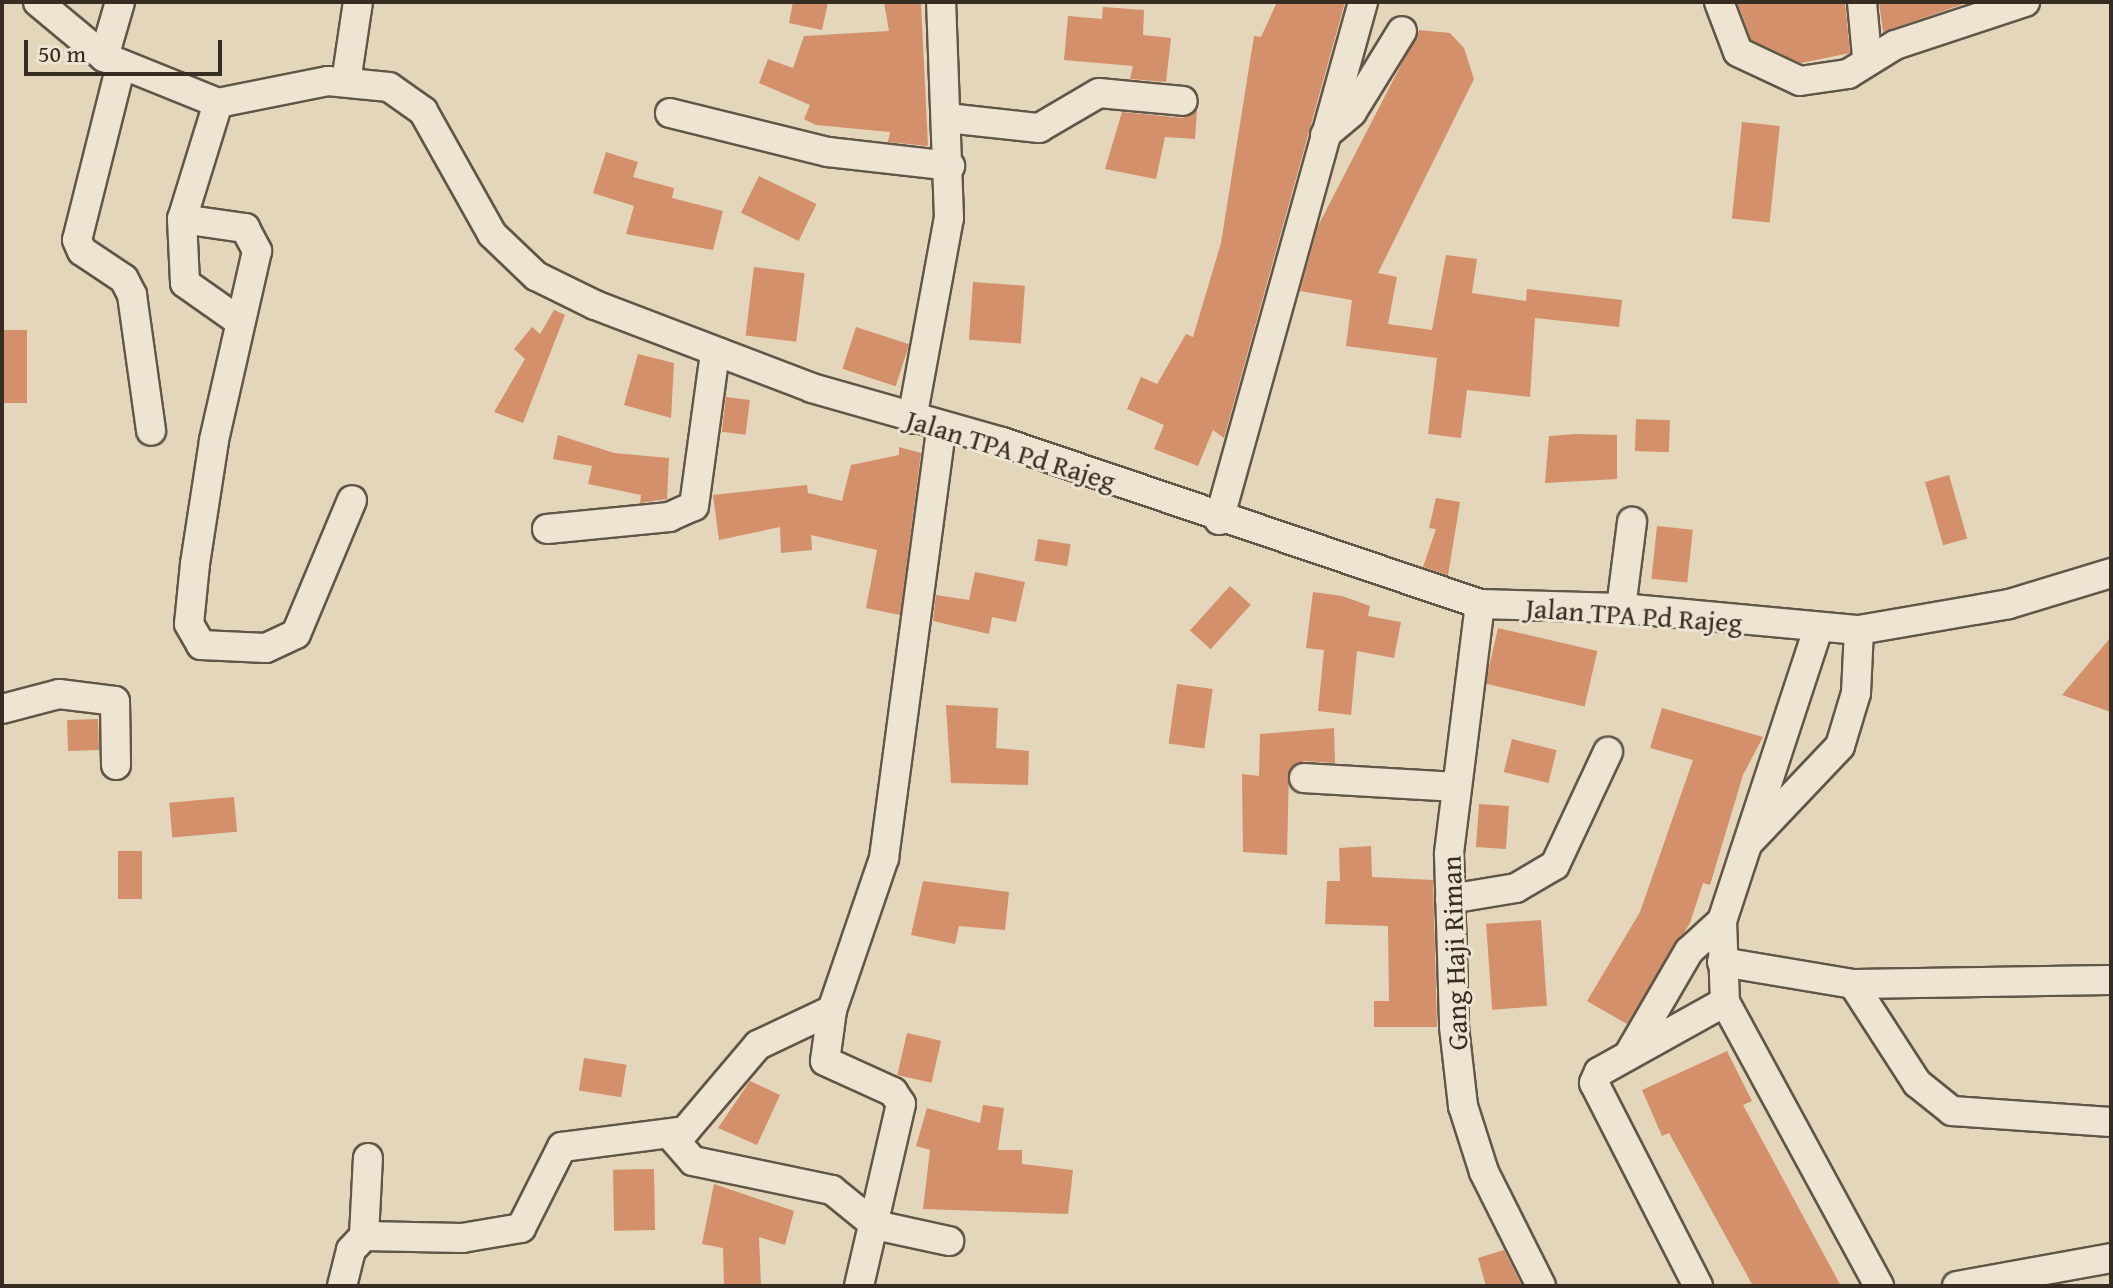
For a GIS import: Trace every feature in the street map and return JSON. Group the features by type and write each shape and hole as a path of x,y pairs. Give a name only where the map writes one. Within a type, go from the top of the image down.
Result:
{"street":[{"path":"38,2 112,61 218,103 182,219 185,283 239,321"},
{"path":"120,2 112,61 77,240 82,251 124,279 132,295 151,431"},
{"path":"346,82 358,2"},
{"path":"912,419 944,261 950,166 941,2"},
{"path":"1219,520 1363,2"},
{"path":"1719,2 1738,52 1769,73 1827,81 1867,57 2011,6"},
{"path":"1862,2 1867,57"},
{"path":"1325,135 1352,112 1402,31"},
{"name":"Jalan TPA Pd Rajeg","path":"218,103 283,86 346,82 389,87 423,111 492,234 536,276 715,353 1480,604 1621,608 1817,632 1859,630 2009,604 2111,573"},
{"path":"947,118 1039,128 1099,93 1183,101"},
{"path":"670,113 828,152 950,166"},
{"path":"182,219 254,235 257,251 239,321 195,564 189,624 201,645 266,648 296,634 352,500"},
{"path":"547,529 669,517 694,506 715,353"},
{"path":"859,1286 901,1104 893,1092 825,1061 832,1010 884,858 942,426"},
{"path":"1621,608 1632,522"},
{"name":"Gang Haji Riman","path":"1480,604 1456,787 1450,899 1463,1106 1484,1172 1541,1286"},
{"path":"1745,845 1840,746 1856,693 1859,630"},
{"path":"1817,632 1722,921 1725,1002 1879,1286"},
{"path":"2,709 59,694 115,701 116,765"},
{"path":"1450,899 1516,888 1555,865 1608,752"},
{"path":"1304,778 1456,787"},
{"path":"1629,1055 1689,951 1722,921"},
{"path":"1722,962 1780,966 1853,984 2111,980"},
{"path":"1853,984 1917,1083 1952,1111 2111,1122"},
{"path":"1698,1286 1597,1099 1599,1072 1725,1002"},
{"path":"364,1236 506,1233 534,1215 562,1147 672,1137 697,1121 758,1045 832,1010"},
{"path":"672,1137 703,1164 832,1190 875,1225 949,1241"},
{"path":"342,1286 351,1250 364,1236 368,1158"},
{"path":"1957,1286 2111,1258"}],"building":[{"path":"793,2 828,2 822,30 789,23"},
{"path":"884,2 921,2 928,146 888,142 890,132 816,125 804,119 810,105 759,83 768,59 793,68 804,36 889,31"},
{"path":"1277,2 1345,2 1224,438 1213,430 1198,466 1154,449 1164,425 1127,409 1141,377 1157,384 1186,334 1193,337 1221,243 1254,36 1261,37"},
{"path":"1737,2 1845,2 1850,53 1801,63 1751,40"},
{"path":"1879,2 1969,2 1883,32"},
{"path":"1103,7 1144,10 1143,35 1171,38 1166,82 1130,79 1133,66 1064,60 1068,16 1102,19"},
{"path":"1419,30 1450,33 1464,48 1474,79 1378,273 1397,277 1388,324 1432,330 1446,255 1477,259 1472,293 1526,301 1527,289 1622,300 1619,327 1535,318 1530,397 1467,390 1461,438 1428,434 1437,358 1346,346 1352,300 1300,291 1318,226"},
{"path":"1197,110 1195,139 1165,137 1156,179 1105,169 1122,112 1182,118"},
{"path":"1742,122 1780,126 1770,222 1732,218"},
{"path":"606,152 638,162 633,177 674,188 672,198 723,211 713,250 626,234 634,206 593,193"},
{"path":"759,176 817,204 799,241 741,213"},
{"path":"754,267 805,273 796,342 746,335"},
{"path":"973,282 1025,286 1021,343 969,340"},
{"path":"554,310 565,315 523,423 494,412 525,359 514,349 532,327 540,334"},
{"path":"856,327 909,344 896,386 842,369"},
{"path":"2,330 27,330 27,403 2,403"},
{"path":"638,354 674,363 671,418 624,405"},
{"path":"726,397 750,400 746,435 722,432"},
{"path":"1636,419 1670,420 1669,452 1635,451"},
{"path":"558,435 614,453 669,458 667,499 640,503 641,495 588,484 592,466 553,459"},
{"path":"1617,435 1617,479 1545,483 1549,436"},
{"path":"899,447 921,453 900,615 866,608 877,550 811,535 812,550 781,553 780,527 719,540 713,495 807,485 808,493 842,501 851,465 899,455"},
{"path":"1949,475 1967,538 1943,545 1925,482"},
{"path":"1436,498 1460,502 1448,575 1423,567 1436,529 1429,528"},
{"path":"1657,526 1693,530 1687,582 1651,579"},
{"path":"1038,539 1071,544 1067,566 1035,561"},
{"path":"975,572 1025,582 1016,622 992,617 989,634 933,621 936,595 969,600"},
{"path":"1230,586 1251,605 1211,649 1190,631"},
{"path":"1313,592 1342,596 1370,606 1368,616 1401,622 1394,658 1357,651 1351,715 1318,711 1324,650 1306,648"},
{"path":"1498,628 1597,651 1585,706 1485,684"},
{"path":"2111,637 2111,712 2062,695"},
{"path":"1177,684 1213,689 1204,748 1169,743"},
{"path":"946,705 998,708 996,748 1029,751 1028,785 951,783"},
{"path":"1662,708 1763,737 1743,775 1710,885 1703,883 1690,923 1627,1024 1587,1001 1640,912 1693,760 1650,748"},
{"path":"98,719 99,750 68,751 67,720"},
{"path":"1334,728 1335,763 1304,761 1289,770 1287,855 1243,852 1242,774 1259,776 1260,734"},
{"path":"1512,739 1557,750 1548,783 1504,772"},
{"path":"234,797 237,832 172,838 169,803"},
{"path":"1479,804 1509,806 1506,849 1476,847"},
{"path":"1371,846 1372,877 1433,880 1437,1027 1374,1027 1374,1001 1389,1001 1388,926 1325,924 1327,881 1340,881 1339,848"},
{"path":"118,851 142,851 142,899 118,899"},
{"path":"923,881 1009,892 1005,930 959,926 955,944 911,935"},
{"path":"1541,920 1547,1006 1492,1010 1486,924"},
{"path":"907,1033 941,1041 931,1083 897,1075"},
{"path":"1727,1051 1752,1101 1743,1105 1841,1286 1753,1286 1669,1133 1662,1136 1642,1090"},
{"path":"584,1058 626,1065 621,1097 579,1091"},
{"path":"750,1081 780,1095 757,1145 718,1128"},
{"path":"983,1105 1004,1108 998,1150 1022,1150 1022,1164 1073,1170 1068,1214 923,1209 930,1150 916,1146 927,1108 980,1123"},
{"path":"654,1169 655,1230 614,1231 613,1170"},
{"path":"714,1184 794,1211 785,1245 759,1237 761,1286 724,1286 723,1248 702,1244"},
{"path":"1504,1250 1521,1284 1486,1286 1478,1258"}]}
